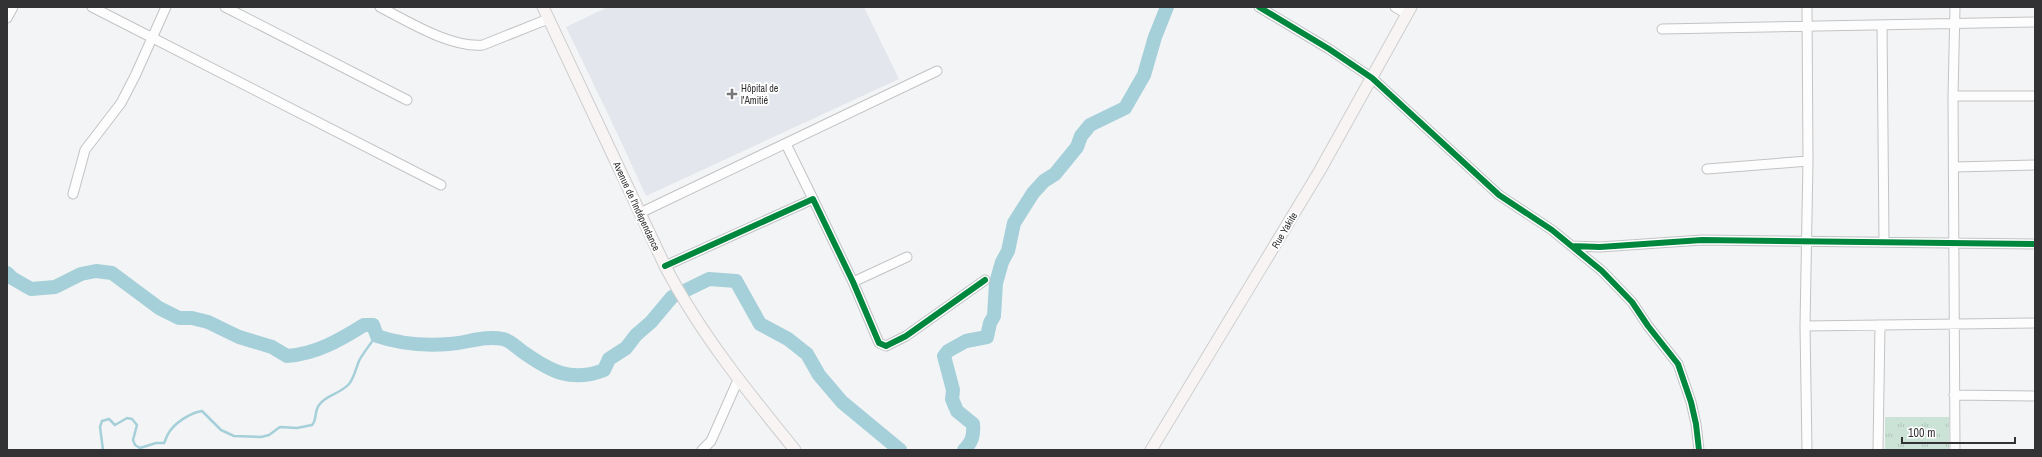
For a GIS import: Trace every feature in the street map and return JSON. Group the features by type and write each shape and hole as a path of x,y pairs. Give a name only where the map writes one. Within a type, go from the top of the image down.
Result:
{"main road":[{"name":"Avenue de l'Indépendance","path":"543,7 676,288 738,380 795,450"},
{"name":"Rue Yakite","path":"1151,450 1319,172 1409,11"}],"street":[{"path":"7,18 13,7"},
{"path":"92,7 441,185"},
{"path":"73,194 85,150 121,103 153,39 166,7"},
{"path":"225,7 407,100"},
{"path":"380,7 424,29 463,44 473,46 483,45 548,19"},
{"path":"1260,7 1329,49 1372,78 1499,195 1552,230 1602,271 1632,302 1648,326 1675,360 1691,402 1700,450"},
{"path":"1395,7 1409,11"},
{"path":"1807,7 1808,161 1805,326 1807,450"},
{"path":"1955,7 1953,96 1955,167 1955,450"},
{"path":"1662,29 2035,22"},
{"path":"1882,25 1884,241"},
{"path":"640,213 937,71"},
{"path":"1953,96 2035,96"},
{"path":"786,144 853,282 879,343 886,346 906,336 985,280"},
{"path":"1707,169 1808,161"},
{"path":"1955,167 2035,165"},
{"path":"665,266 813,199"},
{"path":"1572,246 1607,246 1702,240 1806,240 2035,244"},
{"path":"853,282 907,256"},
{"path":"1805,326 2035,323"},
{"path":"1878,450 1880,325"},
{"path":"702,450 711,441 738,380"},
{"path":"1954,396 2035,396"}],"shaded area":[{"name":"Hôpital de l'Amitié","path":"608,7 864,7 899,79 646,196 566,27"}],"green space":[{"path":"1885,417 1949,417 1949,450 1885,450"}],"waterway":[{"path":"964,450 972,438 973,424 957,411 952,399 953,390 944,356 948,351 966,341 987,337 990,323 994,316 996,283 1002,262 1008,251 1014,223 1033,193 1044,181 1055,174 1077,147 1081,136 1090,125 1125,108 1144,75 1155,37 1167,7"},
{"path":"7,273 12,278 31,289 55,287 81,274 96,271 112,273 159,308 179,318 192,318 208,322 239,337 272,347 287,356 298,355 318,349 337,341 364,325 373,325 377,336 412,344 440,345 489,338 503,339 511,342 542,365 561,373 571,375 592,374 604,370 609,359 626,348 636,335 651,322 672,297 709,279 736,281 760,324 788,339 807,354 819,375 842,402 900,450"},
{"path":"103,450 100,427 102,421 109,419 115,425 127,418 132,419 137,425 133,440 135,445 140,448 156,443 164,443 167,435 178,422 192,414 202,411 221,430 234,436 261,437 269,435 280,427 297,428 312,425 314,423 316,410 319,405 325,399 342,390 351,382 360,359 377,336"}],"cycle path":[{"path":"1259,7 1329,49 1372,78 1499,195 1552,230 1602,271 1632,302 1648,326 1678,364 1691,402 1696,424 1699,450"},
{"path":"665,266 813,199 853,282 879,343 886,346 906,336 985,280"},
{"path":"1572,246 1600,247 1702,240 2035,244"}],"place":[{"name":"Hôpital de l'Amitié","path":"732,94"}]}
